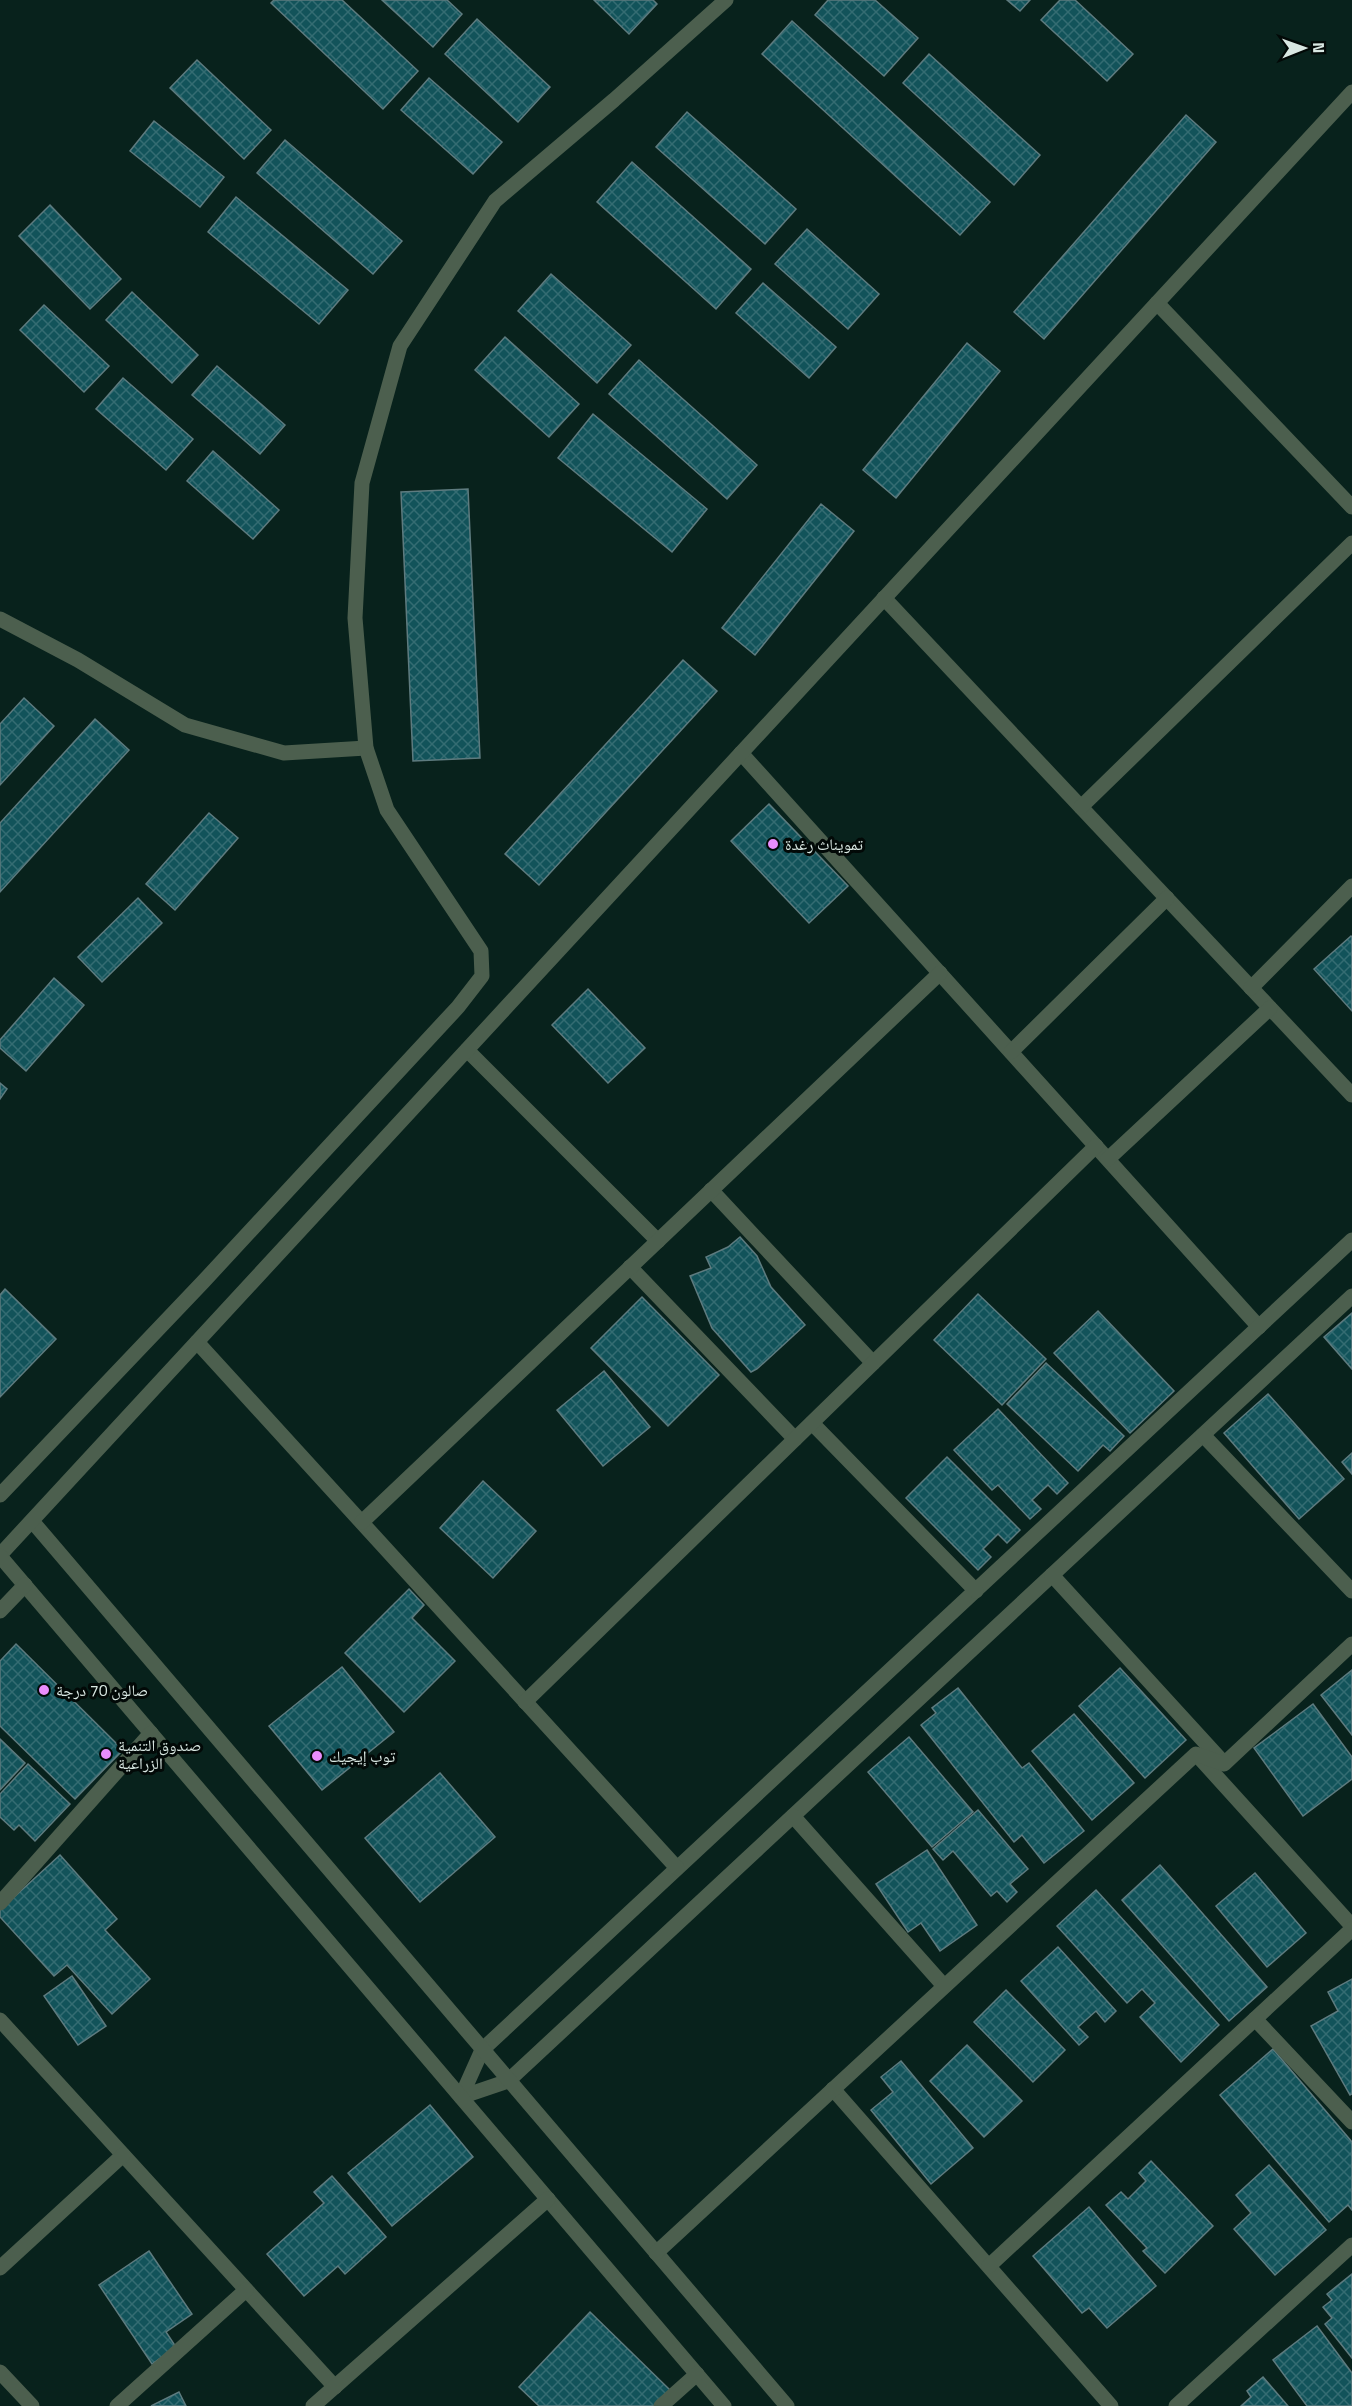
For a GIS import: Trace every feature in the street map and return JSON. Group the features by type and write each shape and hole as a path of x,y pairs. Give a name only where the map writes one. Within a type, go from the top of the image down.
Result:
{"street":[{"path":"0,1495 203,1282 458,1007 482,976 481,951 387,810 366,748 355,618 362,483 400,346 495,201 614,100 726,0"},
{"path":"724,2406 0,1556 1352,92"},
{"path":"1157,303 1352,507"},
{"path":"1081,807 1352,543"},
{"path":"884,598 1352,1095"},
{"path":"0,619 78,660 185,725 284,753 366,748"},
{"path":"741,753 1259,1327"},
{"path":"1251,988 1352,886"},
{"path":"1011,1052 1167,898"},
{"path":"362,1522 940,973"},
{"path":"1108,1159 1270,1008"},
{"path":"467,1050 657,1241"},
{"path":"525,1702 1096,1146"},
{"path":"711,1190 873,1363"},
{"path":"461,2097 482,2050 1352,1240"},
{"path":"630,1268 795,1439"},
{"path":"461,2097 508,2081 1352,1296"},
{"path":"197,1342 677,1868"},
{"path":"812,1423 976,1591"},
{"path":"1203,1435 1352,1591"},
{"path":"32,1521 787,2406"},
{"path":"1052,1575 1224,1764"},
{"path":"0,1611 25,1585"},
{"path":"1224,1764 1352,1644"},
{"path":"0,1903 151,1732"},
{"path":"1196,1754 1224,1764"},
{"path":"989,2266 1352,1928 1196,1754"},
{"path":"656,2253 1196,1754"},
{"path":"793,1816 944,1986"},
{"path":"1255,2019 1352,2122"},
{"path":"0,2020 335,2387"},
{"path":"833,2089 1111,2406"},
{"path":"0,2268 123,2155"},
{"path":"313,2406 548,2199"},
{"path":"1176,2406 1352,2245"},
{"path":"117,2406 246,2290"},
{"path":"0,2372 32,2406"},
{"path":"661,2406 697,2374"}],"building":[{"path":"274,0 342,0 418,71 383,109 271,3"},
{"path":"382,0 447,0 462,14 433,47"},
{"path":"594,0 653,0 657,4 629,34"},
{"path":"828,0 875,0 918,38 884,76 815,15"},
{"path":"1007,0 1030,0 1020,11"},
{"path":"1060,0 1075,0 1133,54 1107,81 1041,20"},
{"path":"477,19 550,87 518,122 445,54"},
{"path":"792,21 990,202 960,235 762,54"},
{"path":"929,54 1040,155 1014,185 903,83"},
{"path":"197,60 271,130 244,159 170,88"},
{"path":"429,78 502,142 473,174 401,110"},
{"path":"687,112 796,209 765,244 656,147"},
{"path":"1186,115 1216,142 1044,339 1014,312"},
{"path":"154,121 224,177 200,207 130,151"},
{"path":"285,140 402,241 373,274 257,173"},
{"path":"632,162 751,269 716,309 597,202"},
{"path":"236,197 348,290 319,324 208,232"},
{"path":"50,205 121,279 90,309 19,236"},
{"path":"807,229 879,294 848,329 775,264"},
{"path":"551,274 631,345 597,383 518,311"},
{"path":"763,283 836,347 809,378 736,313"},
{"path":"132,292 198,355 172,383 106,320"},
{"path":"44,305 109,366 84,392 20,330"},
{"path":"505,337 579,404 549,437 475,370"},
{"path":"967,343 1000,371 896,498 863,470"},
{"path":"639,360 757,465 727,499 609,394"},
{"path":"217,366 285,425 260,454 192,395"},
{"path":"123,378 193,439 166,470 96,409"},
{"path":"593,414 707,509 672,552 558,458"},
{"path":"213,451 279,510 253,539 187,481"},
{"path":"468,489 480,758 413,761 401,492"},
{"path":"821,504 854,531 755,655 722,628"},
{"path":"683,660 717,691 539,885 505,854"},
{"path":"24,698 54,726 0,785 0,724"},
{"path":"95,719 129,750 0,892 0,823"},
{"path":"769,804 848,886 809,923 731,841"},
{"path":"209,813 238,838 175,910 146,884"},
{"path":"138,898 162,923 102,982 78,957"},
{"path":"1352,937 1352,1011 1314,969"},
{"path":"54,978 84,1005 26,1071 0,1048 0,1040"},
{"path":"588,989 645,1048 608,1083 552,1025"},
{"path":"0,1083 7,1089 0,1099"},
{"path":"740,1237 757,1256 771,1287 805,1325 751,1372 712,1328 690,1276 711,1268 706,1257 728,1247"},
{"path":"5,1289 56,1339 0,1397 0,1295"},
{"path":"978,1294 1046,1359 1002,1405 934,1340"},
{"path":"642,1297 719,1375 668,1426 591,1348"},
{"path":"1098,1311 1174,1391 1130,1433 1054,1353"},
{"path":"1352,1313 1352,1369 1324,1337"},
{"path":"1046,1363 1124,1436 1110,1451 1103,1445 1078,1471 1007,1404"},
{"path":"604,1371 650,1427 603,1466 557,1410"},
{"path":"1268,1394 1344,1479 1299,1519 1224,1433"},
{"path":"998,1409 1068,1483 1057,1494 1048,1485 1032,1500 1041,1509 1030,1519 998,1485 992,1490 954,1450"},
{"path":"1352,1453 1352,1474 1342,1462"},
{"path":"947,1457 1020,1530 1007,1543 998,1534 983,1549 991,1557 978,1570 906,1498"},
{"path":"483,1481 536,1531 493,1578 440,1528"},
{"path":"409,1589 424,1605 412,1618 455,1661 404,1712 345,1653"},
{"path":"16,1644 123,1750 75,1799 0,1726 0,1661"},
{"path":"342,1667 394,1732 322,1790 269,1726"},
{"path":"1120,1668 1186,1740 1145,1778 1079,1706"},
{"path":"1352,1670 1352,1735 1321,1695"},
{"path":"958,1688 1022,1768 1029,1763 1084,1831 1044,1863 1022,1835 1014,1842 921,1725 936,1713 932,1708"},
{"path":"1313,1704 1352,1757 1352,1779 1303,1816 1254,1748"},
{"path":"1074,1714 1134,1783 1092,1820 1032,1751"},
{"path":"909,1737 973,1812 932,1847 868,1772"},
{"path":"0,1739 25,1763 0,1790"},
{"path":"28,1764 70,1804 35,1841 19,1825 14,1830 0,1817 0,1794"},
{"path":"440,1773 495,1837 420,1902 365,1838"},
{"path":"978,1810 1028,1869 1010,1884 1017,1892 1007,1902 997,1891 991,1896 953,1851 943,1860 933,1849"},
{"path":"927,1850 977,1925 940,1951 921,1923 908,1932 876,1884"},
{"path":"60,1855 117,1919 105,1930 150,1979 112,2014 67,1965 54,1976 0,1917 0,1910"},
{"path":"1160,1865 1267,1987 1229,2021 1122,1900"},
{"path":"1255,1873 1306,1933 1267,1967 1216,1906"},
{"path":"1096,1890 1219,2025 1181,2062 1140,2017 1155,2003 1142,1989 1127,2003 1057,1926"},
{"path":"1058,1947 1116,2011 1105,2022 1096,2011 1078,2027 1088,2037 1079,2045 1021,1981"},
{"path":"72,1976 106,2026 78,2045 44,1996"},
{"path":"1352,1979 1352,2094 1350,2095 1311,2026 1338,2011 1328,1992"},
{"path":"1006,1990 1065,2050 1033,2082 974,2022"},
{"path":"967,2045 1022,2101 984,2137 930,2081"},
{"path":"1273,2049 1352,2142 1352,2210 1348,2205 1329,2222 1220,2095"},
{"path":"901,2061 973,2148 931,2184 871,2110 893,2092 881,2077"},
{"path":"430,2105 473,2157 392,2226 348,2173"},
{"path":"1151,2161 1213,2226 1165,2273 1143,2251 1147,2248 1106,2205 1121,2192 1128,2199 1146,2181 1139,2173"},
{"path":"1269,2165 1326,2230 1275,2275 1234,2229 1251,2213 1236,2195"},
{"path":"332,2176 386,2237 345,2274 338,2266 304,2296 267,2254 324,2203 314,2192"},
{"path":"1089,2207 1156,2286 1107,2328 1089,2308 1082,2313 1033,2256"},
{"path":"149,2251 192,2314 166,2332 176,2347 152,2364 99,2285"},
{"path":"1352,2274 1352,2358 1325,2324 1332,2318 1323,2307 1332,2300 1327,2294"},
{"path":"590,2312 671,2391 656,2406 539,2406 519,2387"},
{"path":"1317,2326 1352,2373 1352,2406 1307,2406 1273,2360"},
{"path":"1263,2377 1288,2406 1241,2406 1251,2397 1247,2391"},
{"path":"179,2392 186,2406 151,2406"}],"place":[{"name":"تمويناث رغدة","path":"773,844"},
{"name":"صالون 70 درجة","path":"44,1690"},
{"name":"صندوق التنمية الزراعية","path":"106,1754"},
{"name":"توب إيجيك","path":"317,1756"}]}
